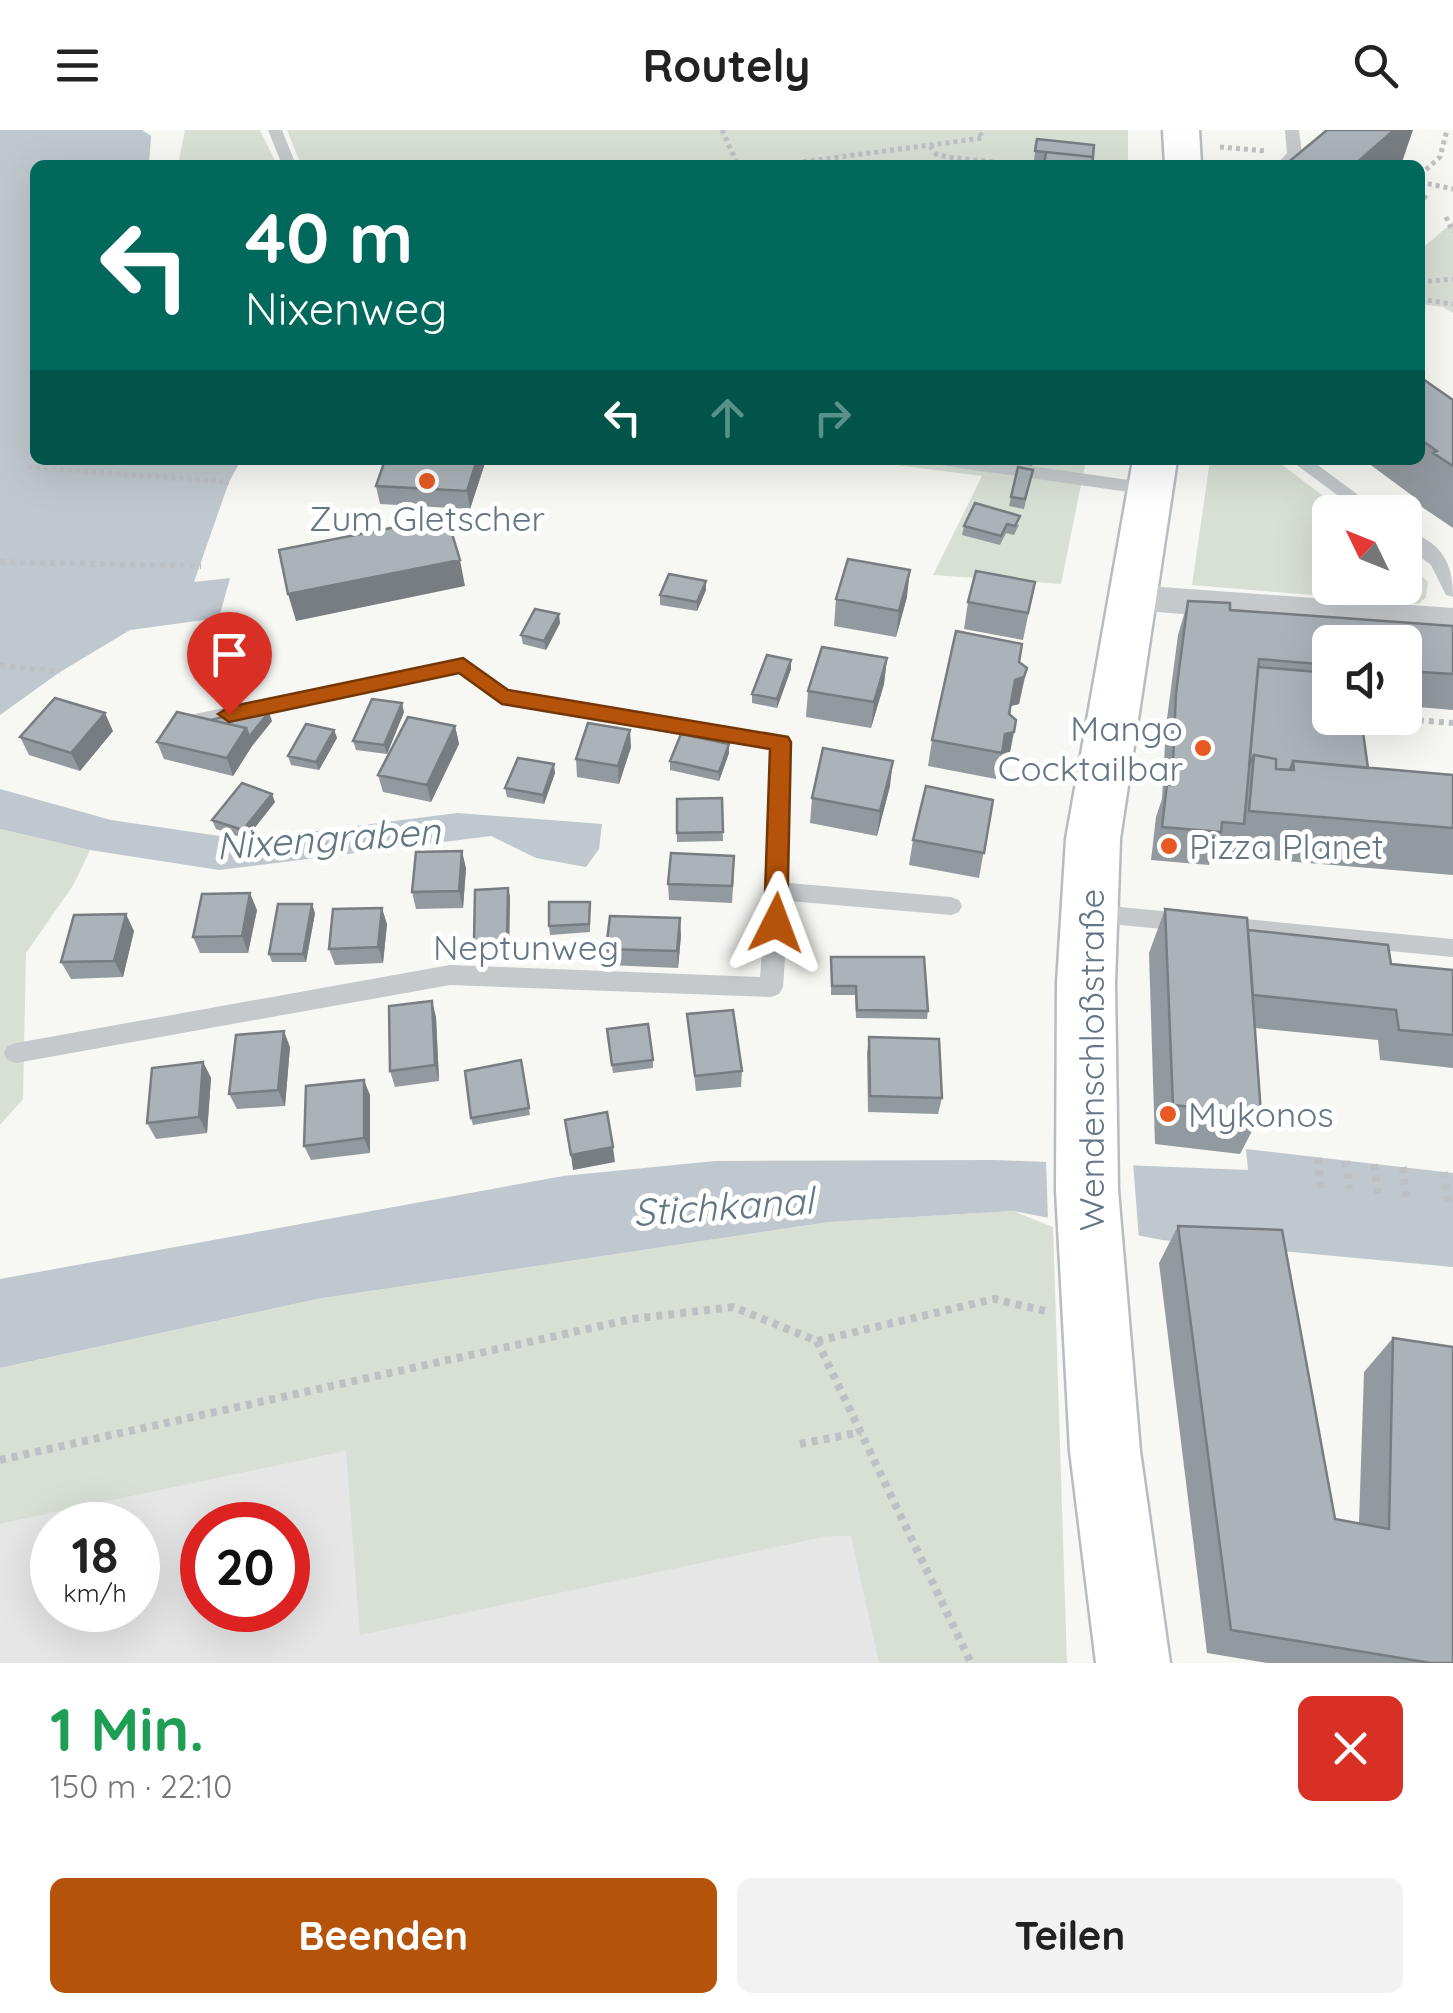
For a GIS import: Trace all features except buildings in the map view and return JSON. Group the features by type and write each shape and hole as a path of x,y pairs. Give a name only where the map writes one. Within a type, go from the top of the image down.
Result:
{"street":[{"path":"1182,130 1183,160"},
{"name":"Wendenschloßstraße","path":"1133,1663 1105,1451 1070,1306 1087,1190 1085,1089 1093,839 1152,475"},
{"path":"1134,599 1453,622"}],"lane":[{"path":"275,130 287,160"},
{"path":"1289,159 1292,130"},
{"path":"1015,465 1152,475"},
{"path":"1306,465 1348,495"},
{"path":"1422,548 1439,561 1453,590"},
{"path":"190,723 463,665 502,696 780,742 778,891 952,906"},
{"name":"Neptunweg","path":"16,1053 450,976 772,986 778,891"},
{"path":"1089,913 1453,948"}],"path":[{"path":"722,130 736,160"},
{"path":"817,160 983,138 978,130"},
{"path":"1425,174 1443,153 1447,130"},
{"path":"930,145 936,154 976,160"},
{"path":"1219,147 1289,159"},
{"path":"1425,180 1453,189"},
{"path":"1446,217 1453,232"},
{"path":"1425,282 1453,279"},
{"path":"1425,300 1453,304"},
{"path":"28,466 229,482"},
{"path":"0,562 202,566"},
{"path":"0,665 60,672"},
{"path":"1422,721 1453,723"},
{"path":"1318,1158 1321,1188"},
{"path":"1346,1160 1349,1190"},
{"path":"1374,1164 1378,1194"},
{"path":"1403,1167 1406,1197"},
{"path":"1444,1172 1448,1202"},
{"path":"0,1460 632,1319 732,1307 817,1341 994,1299 1070,1306"},
{"path":"817,1341 971,1663"},
{"path":"800,1444 861,1432"}],"shaded area":[{"path":"185,130 260,130 275,160 179,160"},
{"path":"287,130 1128,130 1128,160 299,160"},
{"path":"1453,222 1453,313 1425,305 1425,246"},
{"path":"895,465 1085,465 1061,584 933,575 982,476"},
{"path":"1209,465 1283,465 1322,495 1312,495 1312,595 1192,585"},
{"path":"1422,576 1428,582 1422,601"},
{"path":"0,829 90,850 74,884 26,953 23,1099 0,1125"},
{"path":"1013,1211 1053,1227 1067,1663 879,1663 851,1536 823,1537 360,1635 346,1451 104,1502 30,1502 30,1518 0,1524 0,1368 317,1299 829,1222"},
{"path":"346,1451 823,1537 852,1536 879,1663 0,1663 0,1524 30,1518 30,1632 160,1632 160,1502 104,1502"}],"water":[{"path":"0,130 142,130 151,136 149,160 30,160 30,465 238,465 194,582 230,578 219,618 130,630 60,672 0,715"},
{"name":"Nixengraben","path":"0,789 111,820 247,840 457,813 602,824 599,849 586,867 536,858 491,836 219,870 90,850 0,829"},
{"name":"Stichkanal","path":"1246,1149 1453,1173 1453,1267 1162,1240 1013,1211 829,1222 317,1299 0,1368 0,1279 563,1176 715,1161 995,1160 1248,1170"}],"pier":[{"path":"1046,1158 1133,1162 1139,1240 1048,1223"}],"place":[{"name":"Zum Gletscher","path":"427,481"},
{"name":"Mango Cocktailbar","path":"1203,748"},
{"name":"Pizza Planet","path":"1169,846"},
{"name":"Mykonos","path":"1168,1114"}],"route":[{"path":"229,714 463,665 502,696 780,742 776,923"}]}
